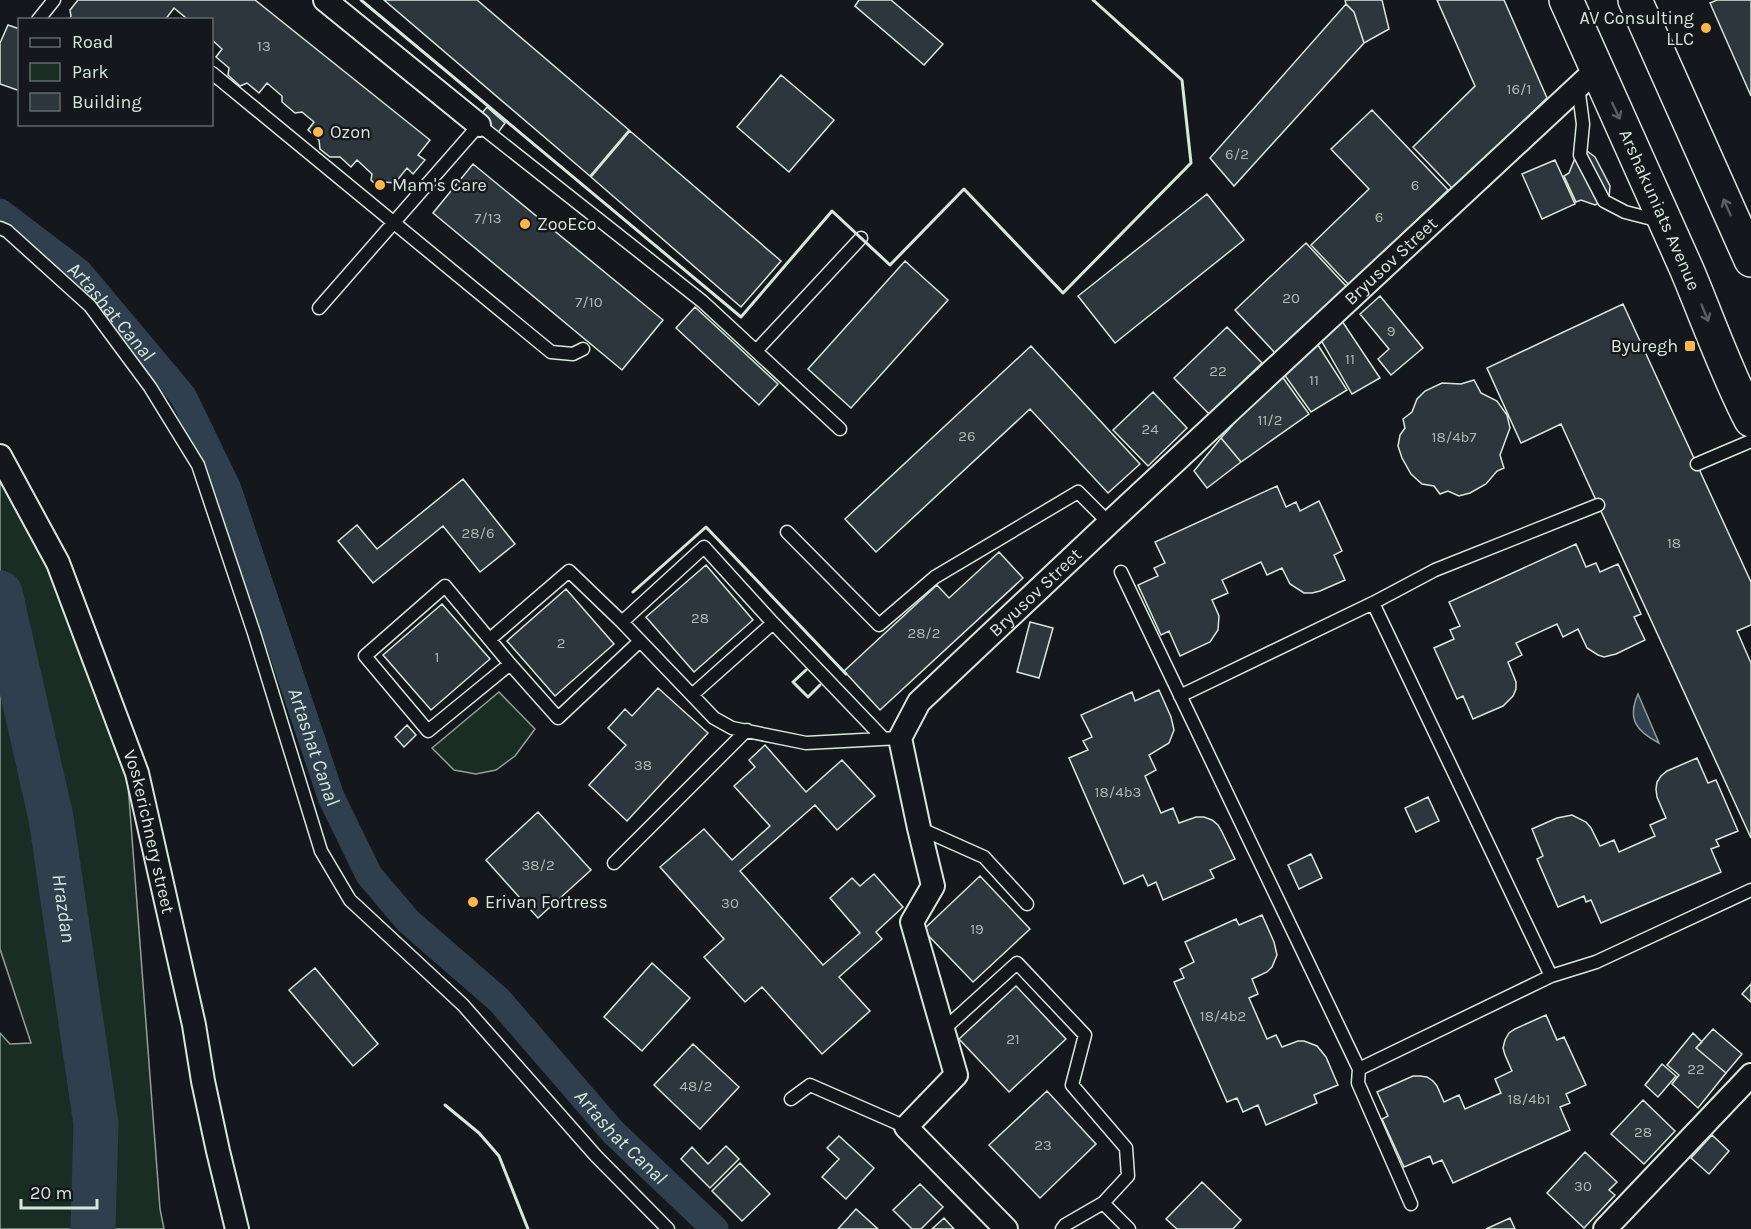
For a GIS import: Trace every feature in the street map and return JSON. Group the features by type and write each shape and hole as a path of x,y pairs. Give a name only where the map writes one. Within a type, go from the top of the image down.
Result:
{"main road":[{"name":"Arshakuniats Avenue","path":"1566,0 1588,78 1666,222 1748,408"},
{"path":"1635,0 1751,260"}],"street":[{"path":"325,0 479,125"},
{"name":"Bryusov Street","path":"892,738 919,702 1588,78"},
{"name":"Voskerichnery street","path":"0,456 58,563 137,773 194,1025 218,1151 237,1229"},
{"path":"892,738 919,828 933,886 912,922 956,1075 906,1127 1006,1229"},
{"path":"1605,1229 1751,1075"}],"lane":[{"path":"40,18 54,0"},
{"path":"213,74 551,352 573,354 583,349"},
{"path":"1588,78 1580,155 1604,201 1625,212 1666,222"},
{"path":"319,308 479,125 703,302 840,429"},
{"path":"0,228 7,231 90,306 150,387 198,465 254,633 321,851 350,900 463,1005 596,1156 668,1229"},
{"path":"756,351 861,238"},
{"path":"1696,464 1751,441"},
{"path":"787,532 879,626 935,577 1078,492 1108,524"},
{"path":"1180,696 1373,603 1435,570 1598,505"},
{"path":"622,622 704,547 773,623 892,738"},
{"path":"490,639 569,571 622,622 714,718 732,728 806,742 892,738"},
{"path":"1121,572 1359,1069 1358,1083 1411,1204"},
{"path":"510,664 428,731 364,656 445,586 558,718 640,642"},
{"path":"1373,603 1551,976"},
{"path":"692,695 773,623"},
{"path":"614,863 747,730"},
{"path":"919,828 984,857 1027,904"},
{"path":"1359,1069 1551,976 1596,962 1751,890"},
{"path":"943,1030 1017,963 1085,1035 1072,1085 1126,1148 1128,1176 1103,1203 1062,1229"},
{"path":"791,1099 810,1085 906,1127"},
{"path":"1103,1203 1129,1229"}],"green space":[{"path":"0,482 49,563 127,771 160,1209 164,1229 0,1229 0,1033 10,1044 31,1043 0,949"},
{"path":"499,692 535,729 515,756 496,770 476,774 454,770 432,748"}],"water":[{"path":"1638,694 1659,743 1644,734 1636,723 1633,711"}],"building":[{"path":"78,0 255,0 430,140 418,155 425,160 413,174 407,168 395,183 384,182 379,188 371,180 372,174 357,160 351,167 340,157 330,157 320,149 319,140 308,130 314,122 302,112 295,113 282,102 282,96 267,83 259,93 247,83 240,86 228,75 229,68 216,57 222,49 213,41 213,18 186,18 174,8 166,18 70,18 70,10"},
{"path":"384,0 477,0 629,130 590,176"},
{"path":"859,0 891,0 943,44 924,65 855,6"},
{"path":"1345,0 1382,0 1389,29 1364,43 1354,12"},
{"path":"1437,0 1504,0 1547,98 1453,189 1413,147 1475,86"},
{"path":"1717,0 1751,0 1751,96 1710,3"},
{"path":"1346,4 1354,12 1364,43 1234,186 1210,158"},
{"path":"8,25 18,28 18,90 0,84 0,43"},
{"path":"781,75 834,120 789,172 737,127"},
{"path":"487,107 505,123 497,134 478,118"},
{"path":"1372,110 1448,190 1349,285 1311,245 1369,189 1331,149"},
{"path":"630,131 781,261 741,307 591,177"},
{"path":"1587,151 1595,157 1610,186 1609,198 1595,205 1581,200 1576,202 1564,176 1569,173 1575,158"},
{"path":"1555,160 1575,204 1542,219 1522,174"},
{"path":"473,164 663,320 622,370 433,213"},
{"path":"1207,194 1244,240 1115,343 1078,296"},
{"path":"1306,243 1347,287 1276,354 1235,310"},
{"path":"905,261 948,300 851,408 808,369"},
{"path":"1380,296 1423,348 1391,375 1378,359 1389,349 1360,314"},
{"path":"1623,304 1751,582 1751,625 1737,631 1751,663 1751,838 1561,424 1521,443 1487,368"},
{"path":"695,307 778,384 759,405 676,328"},
{"path":"1342,321 1380,378 1352,394 1321,340"},
{"path":"1227,327 1262,363 1209,414 1174,378"},
{"path":"1316,342 1347,390 1311,412 1281,370"},
{"path":"1031,346 1140,464 1108,493 1030,409 876,552 845,519"},
{"path":"1281,375 1309,414 1241,462 1221,438 1265,389"},
{"path":"1474,380 1481,393 1497,401 1507,415 1510,428 1500,455 1504,468 1497,471 1486,484 1470,493 1459,496 1448,491 1440,494 1434,486 1422,484 1411,474 1402,458 1398,446 1400,435 1405,428 1403,419 1412,412 1417,399 1425,391 1442,383 1461,384"},
{"path":"1153,392 1187,428 1148,466 1113,430"},
{"path":"1221,438 1241,462 1207,488 1194,471"},
{"path":"463,479 515,544 480,572 443,526 373,583 338,541 357,525 377,549"},
{"path":"1277,486 1286,507 1296,502 1300,511 1319,501 1342,551 1334,555 1345,580 1320,591 1304,593 1290,584 1282,568 1267,575 1261,562 1222,580 1228,593 1212,600 1219,616 1218,630 1210,642 1180,656 1169,631 1161,635 1138,585 1158,576 1154,568 1165,563 1155,542"},
{"path":"1576,544 1586,567 1596,563 1600,572 1618,564 1641,614 1634,617 1645,640 1616,654 1604,657 1587,648 1578,629 1563,637 1557,624 1516,643 1522,655 1508,662 1516,682 1513,696 1503,706 1473,719 1463,696 1457,699 1434,648 1454,639 1450,630 1460,626 1449,602"},
{"path":"999,552 1023,578 880,710 844,671 937,585 949,598"},
{"path":"706,565 753,620 694,672 646,617"},
{"path":"566,589 614,644 555,696 507,641"},
{"path":"442,604 490,659 431,710 383,655"},
{"path":"1030,622 1053,628 1039,678 1017,672"},
{"path":"658,688 708,733 627,821 589,785 626,745 608,728 625,709 632,716"},
{"path":"1159,690 1174,730 1169,743 1149,755 1156,770 1145,776 1161,813 1173,808 1179,823 1196,817 1212,820 1218,825 1235,859 1210,870 1214,878 1163,900 1156,882 1148,886 1143,875 1124,884 1069,758 1088,750 1083,741 1092,737 1081,715 1132,692 1135,701"},
{"path":"407,725 416,735 404,747 395,737"},
{"path":"765,745 806,792 842,760 875,796 837,830 815,805 740,871 823,965 860,933 830,898 852,878 860,886 874,874 903,907 876,932 882,939 839,977 870,1011 822,1054 762,987 745,1002 704,957 724,939 660,867 704,829 732,860 770,826 734,786 755,767 749,760"},
{"path":"1697,758 1708,783 1716,780 1738,831 1716,840 1719,846 1711,849 1721,872 1601,923 1591,900 1586,902 1584,896 1558,907 1537,859 1543,856 1532,829 1557,818 1572,815 1586,822 1600,846 1614,840 1619,852 1655,836 1650,825 1666,818 1657,797 1657,782 1667,771"},
{"path":"1428,797 1439,821 1416,832 1405,808"},
{"path":"538,812 591,870 538,918 486,860"},
{"path":"1311,854 1322,878 1299,889 1288,865"},
{"path":"980,876 1030,929 973,982 923,930"},
{"path":"1262,915 1277,955 1267,972 1252,979 1258,994 1249,998 1267,1039 1276,1035 1282,1047 1298,1041 1317,1046 1326,1057 1338,1085 1314,1095 1317,1103 1266,1125 1258,1105 1243,1112 1237,1098 1227,1102 1174,982 1184,978 1180,969 1194,962 1185,942 1236,919 1239,925"},
{"path":"652,963 690,998 642,1051 604,1017"},
{"path":"315,968 378,1044 353,1066 289,990"},
{"path":"1751,984 1751,1002 1742,994"},
{"path":"1016,986 1066,1039 1009,1092 959,1039"},
{"path":"1546,1015 1557,1040 1564,1037 1586,1085 1566,1094 1570,1103 1560,1107 1570,1130 1453,1183 1442,1160 1433,1164 1430,1156 1404,1167 1382,1119 1388,1116 1377,1092 1413,1076 1420,1076 1433,1081 1444,1102 1459,1095 1465,1109 1501,1093 1495,1079 1512,1071 1503,1048 1509,1033"},
{"path":"1713,1029 1742,1054 1726,1073 1696,1048"},
{"path":"1693,1033 1702,1042 1696,1048 1726,1073 1698,1108 1672,1084 1679,1075 1667,1065"},
{"path":"693,1044 739,1087 700,1129 654,1085"},
{"path":"1662,1064 1676,1076 1658,1097 1645,1085"},
{"path":"1047,1091 1096,1144 1040,1198 989,1145"},
{"path":"1643,1100 1675,1131 1644,1164 1611,1134"},
{"path":"1712,1135 1729,1151 1709,1174 1691,1158"},
{"path":"839,1136 874,1168 846,1199 822,1177 839,1159 827,1148"},
{"path":"726,1146 739,1159 710,1188 681,1159 692,1147 708,1164"},
{"path":"1585,1152 1617,1182 1609,1190 1615,1195 1584,1228 1547,1193"},
{"path":"740,1163 770,1194 742,1221 712,1191"},
{"path":"1202,1182 1241,1220 1233,1229 1177,1229 1166,1219"},
{"path":"920,1184 943,1207 921,1229 912,1229 893,1210"},
{"path":"856,1209 878,1229 838,1229"},
{"path":"944,1218 954,1229 932,1229"},
{"path":"1510,1218 1515,1229 1486,1229"}],"waterway":[{"name":"Artashat Canal","path":"0,212 79,272 183,396 228,489 331,797 369,875 408,921 499,1000 613,1132 715,1229"},
{"name":"Hrazdan","path":"0,593 51,818 96,1124 93,1229"}],"wall":[{"path":"361,0 741,317 832,211 890,265 964,189 1063,293 1191,163 1182,80 1093,0"},
{"path":"633,592 706,527 846,674"},
{"path":"806,670 793,682 808,697 820,685"},
{"path":"445,1105 479,1133 499,1156 528,1229"}],"place":[{"name":"AV Consulting LLC","path":"1706,28"},
{"name":"Ozon","path":"318,132"},
{"name":"Mam's Care","path":"380,185"},
{"name":"ZooEco","path":"525,224"},
{"name":"Byuregh","path":"1690,346"},
{"name":"Erivan Fortress","path":"473,902"}]}
